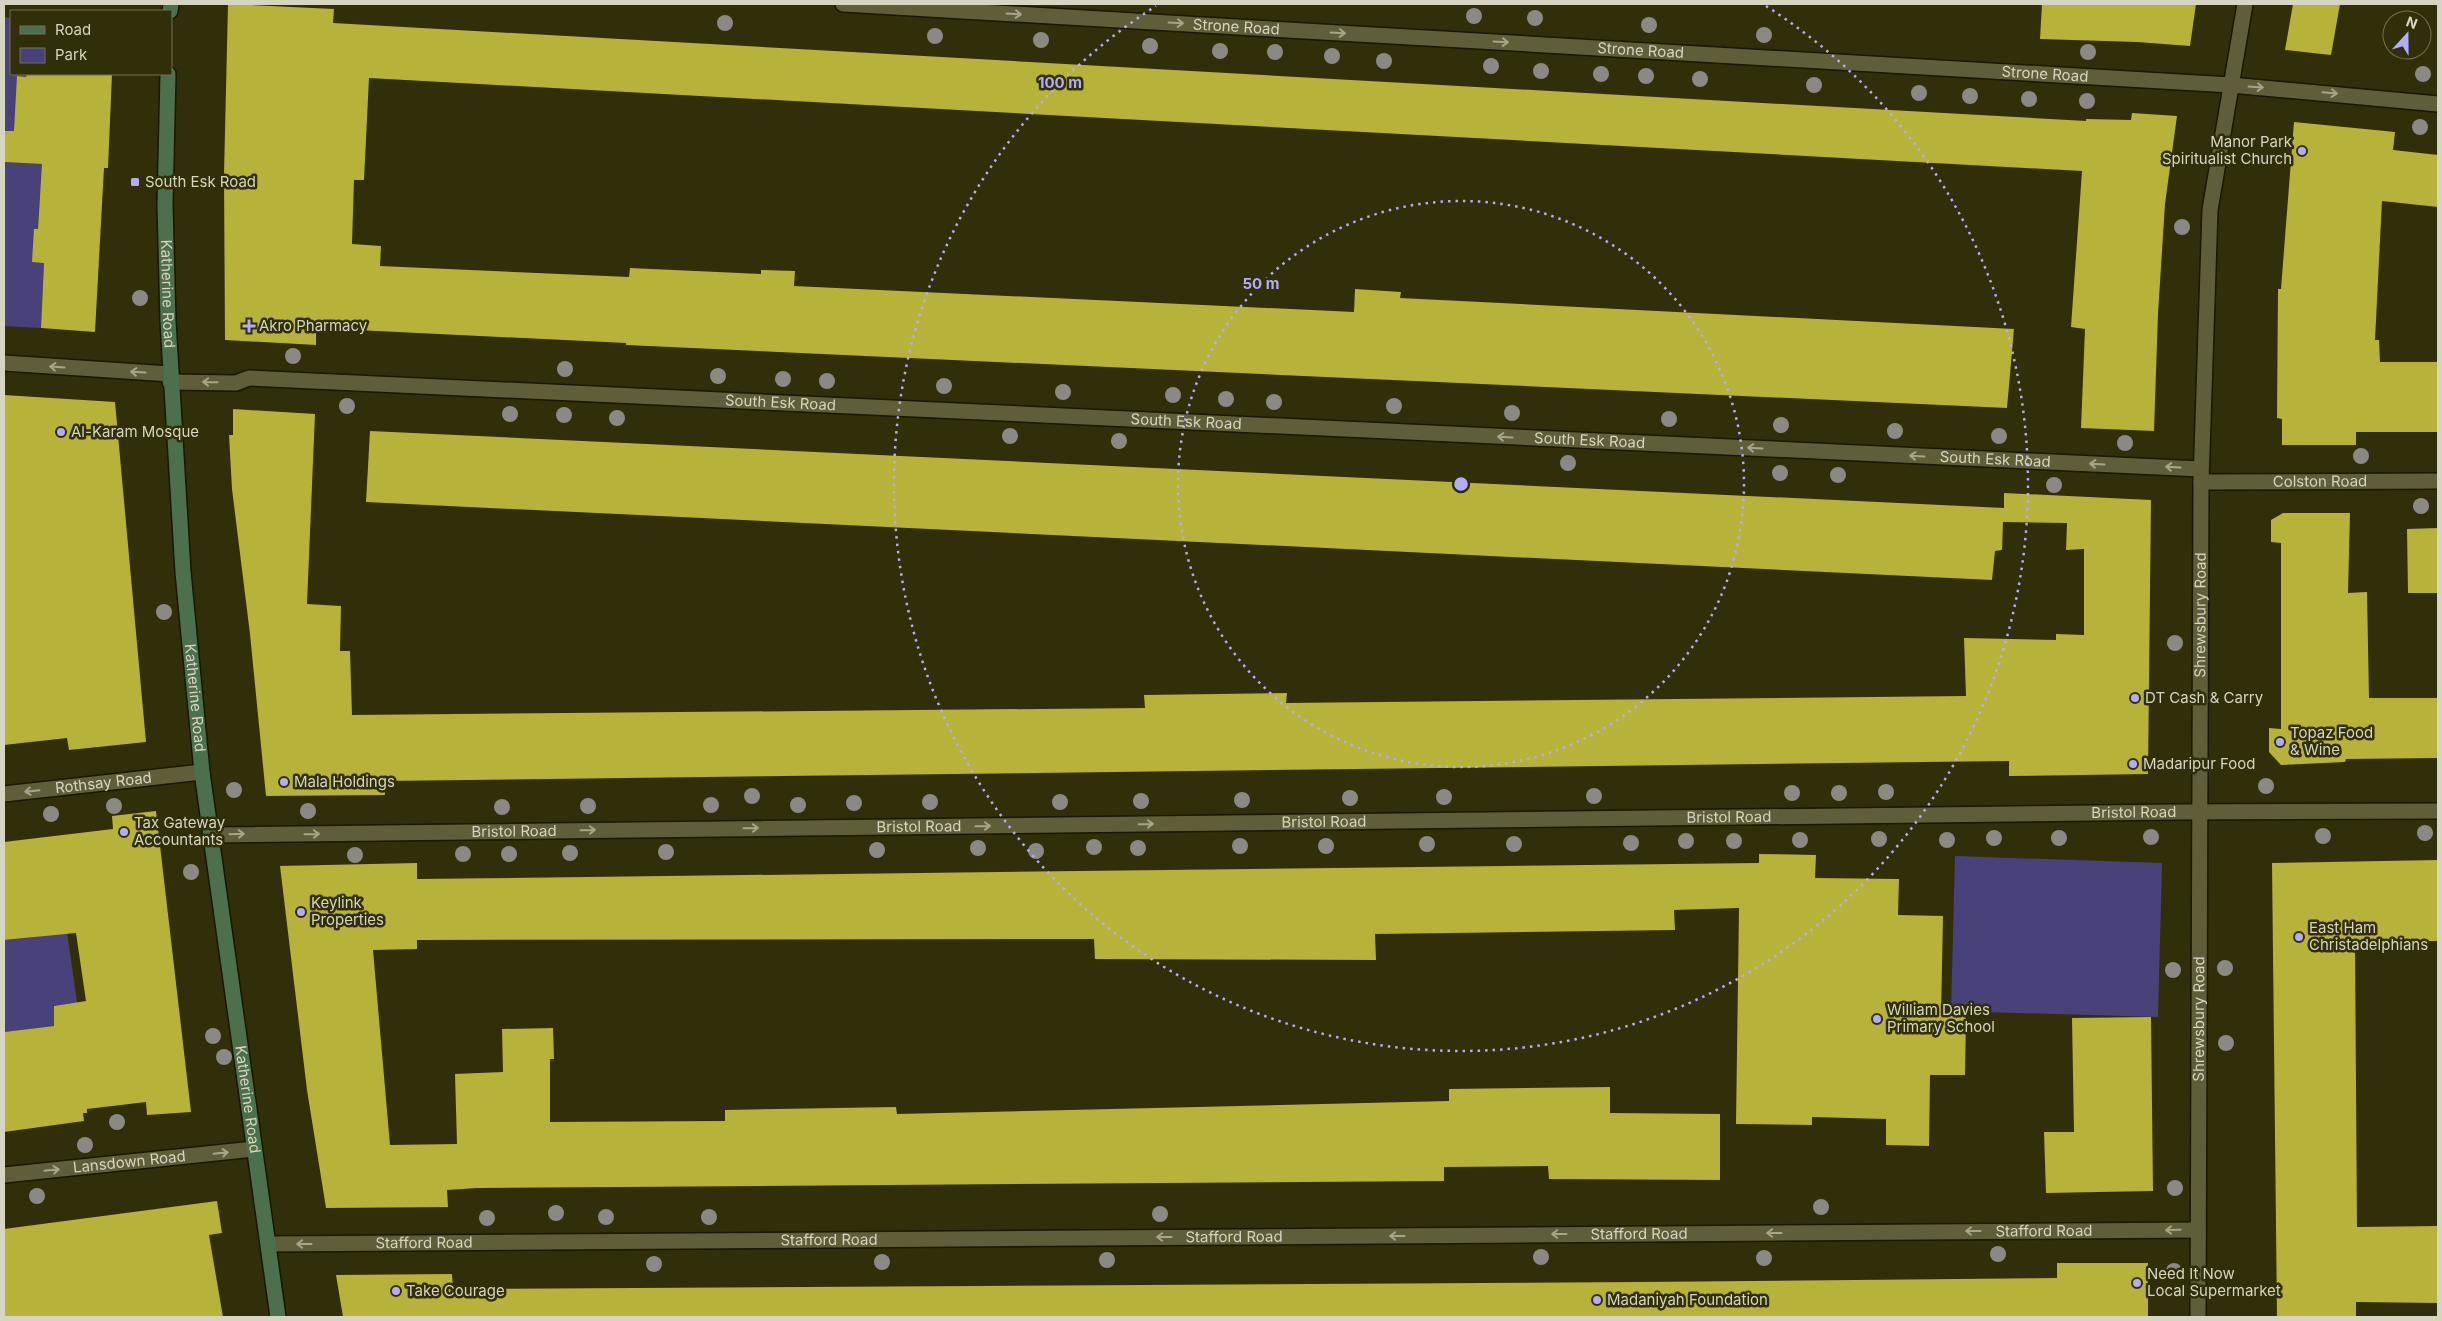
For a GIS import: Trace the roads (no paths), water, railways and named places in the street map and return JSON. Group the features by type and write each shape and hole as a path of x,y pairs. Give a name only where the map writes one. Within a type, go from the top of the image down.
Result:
{"main road":[{"name":"Katherine Road","path":"168,75 165,204 170,378 183,572 202,772 210,835 278,1317"}],"street":[{"name":"Strone Road","path":"843,4 2231,85 2438,104"},
{"name":"Shrewsbury Road","path":"2198,1317 2198,812 2201,475 2210,210 2245,4"},
{"name":"South Esk Road","path":"4,363 236,383 249,378 259,378 2201,475"},
{"name":"Colston Road","path":"2201,475 2438,481"},
{"name":"Rothsay Road","path":"4,794 202,772"},
{"name":"Bristol Road","path":"210,835 2198,812 2438,811"},
{"name":"Lansdown Road","path":"4,1175 254,1149"},
{"name":"Stafford Road","path":"269,1244 2198,1230"}],"place":[{"name":"Manor Park Spiritualist Church","path":"2302,151"},
{"name":"South Esk Road","path":"135,182"},
{"name":"Akro Pharmacy","path":"249,326"},
{"name":"Al-Karam Mosque","path":"61,432"},
{"name":"DT Cash & Carry","path":"2135,698"},
{"name":"Topaz Food & Wine","path":"2280,742"},
{"name":"Madaripur Food","path":"2133,764"},
{"name":"Mala Holdings","path":"284,782"},
{"name":"Tax Gateway Accountants","path":"124,832"},
{"name":"Keylink Properties","path":"301,912"},
{"name":"East Ham Christadelphians","path":"2299,937"},
{"name":"William Davies Primary School","path":"1877,1019"},
{"name":"Need It Now Local Supermarket","path":"2137,1283"},
{"name":"Take Courage","path":"396,1291"},
{"name":"Madaniyah Foundation","path":"1597,1300"}]}
